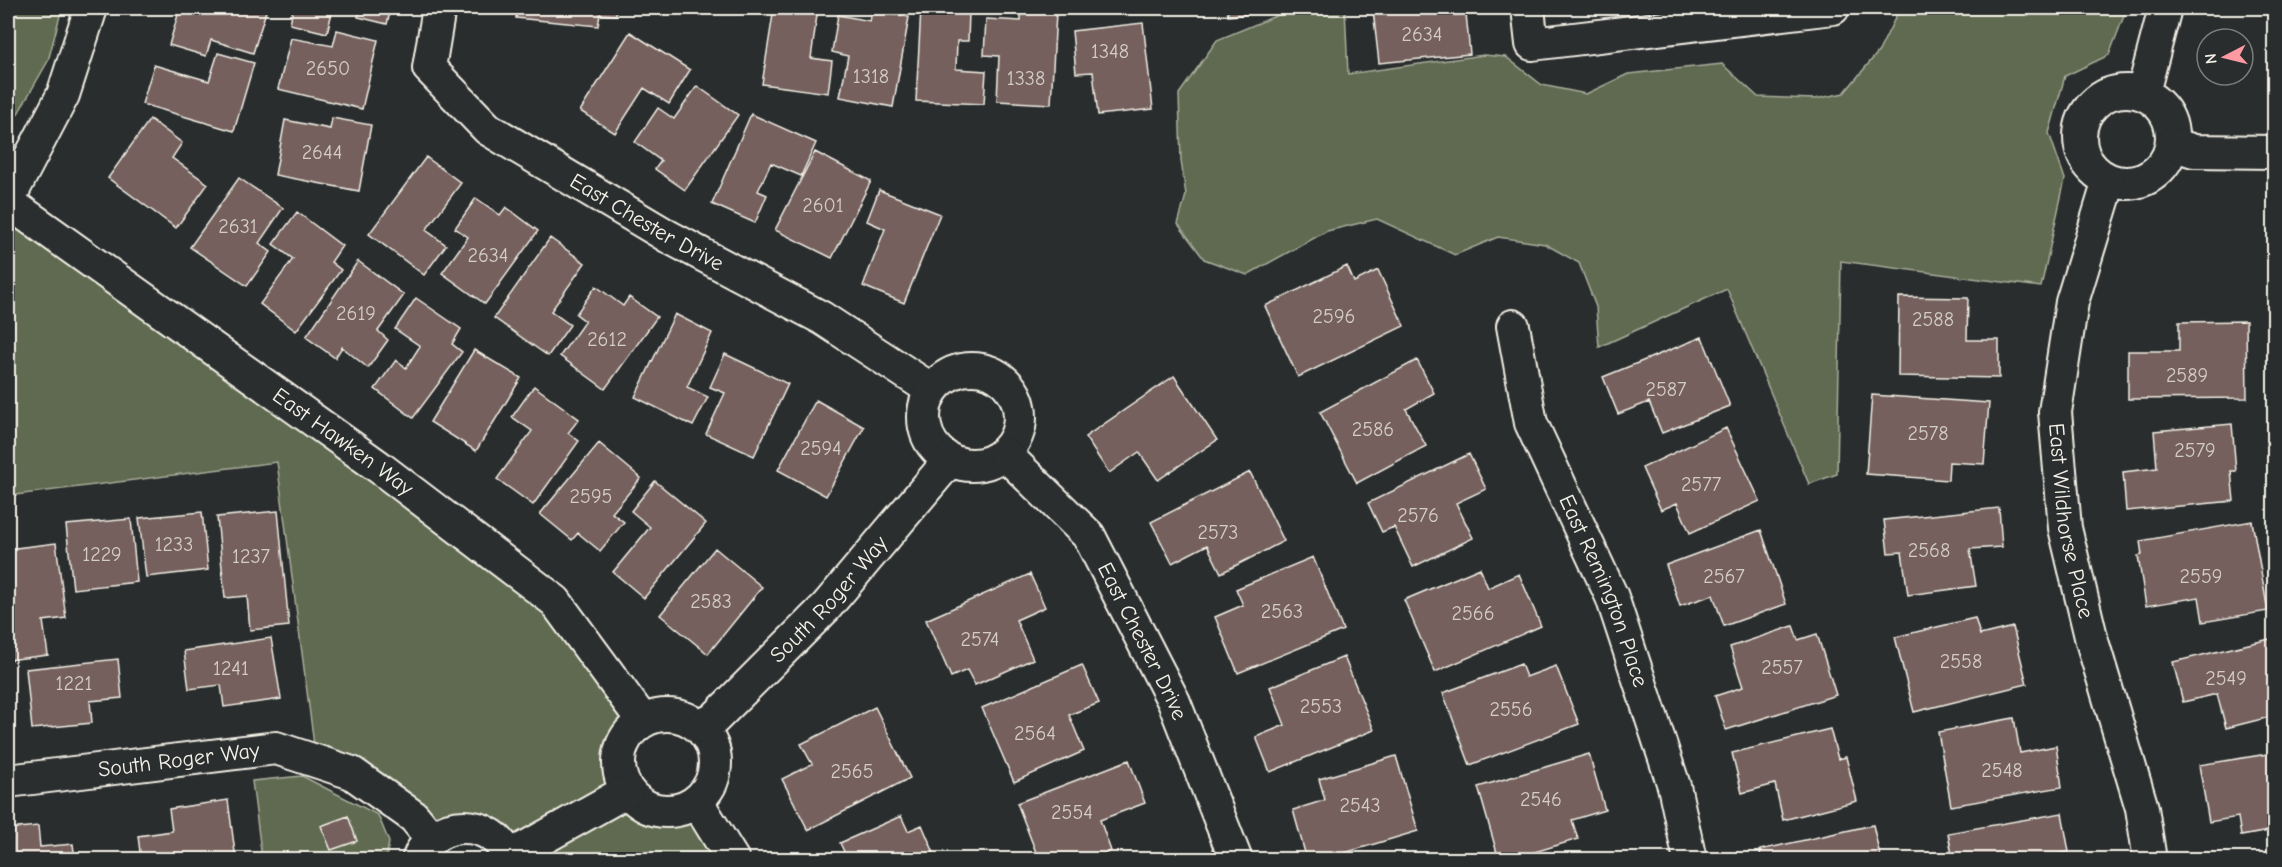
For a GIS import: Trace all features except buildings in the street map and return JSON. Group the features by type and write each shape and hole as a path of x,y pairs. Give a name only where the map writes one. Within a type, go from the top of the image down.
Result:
{"street":[{"path":"8,201 63,95 91,8"},
{"name":"East Chester Drive","path":"440,8 429,68 488,129 669,237 822,318 932,390"},
{"path":"1528,8 1532,45 1833,8"},
{"path":"2143,93 2165,8"},
{"path":"2129,91 2143,93 2157,102 2167,114 2172,129 2172,144 2168,157 2150,178 2123,184 2109,181 2097,173 2084,156 2080,134 2083,120 2091,107 2108,95 2129,91"},
{"path":"2172,144 2194,151 2274,152"},
{"name":"East Wildhorse Place","path":"2109,181 2072,302 2055,412 2065,528 2092,641 2142,808 2150,860"},
{"name":"East Hawken Way","path":"8,201 379,467 555,601 643,721"},
{"name":"East Remington Place","path":"1513,326 1531,423 1612,597 1674,786 1690,860"},
{"path":"974,368 990,371 1004,380 1014,393 1020,409 1020,425 1015,440 1004,453 978,466 964,465 950,460 937,450 927,437 924,421 925,405 932,390 943,378 958,370 974,368"},
{"name":"East Chester Drive","path":"1004,453 1089,536 1174,702 1236,860"},
{"name":"South Roger Way","path":"699,726 714,719 826,607 950,460"},
{"path":"672,715 686,718 699,726 708,737 715,765 713,779 706,792 697,802 683,809 668,812 652,810 638,802 627,791 620,777 618,761 622,745 630,731 643,721 656,716 672,715"},
{"name":"South Roger Way","path":"8,781 276,748 352,773 414,817 424,849"},
{"path":"424,849 444,829 459,825 475,826 490,833 501,843 510,858 627,791"},
{"path":"697,802 733,860"}],"green space":[{"path":"8,8 62,8 48,61 8,131"},
{"path":"1316,8 1345,8 1348,74 1484,55 1506,57 1542,85 1586,94 1628,74 1722,64 1758,97 1815,99 1844,93 1879,51 1900,8 2127,8 2109,55 2065,76 2049,133 2065,179 2041,287 1841,261 1837,474 1809,484 1727,289 1599,347 1596,307 1579,263 1545,244 1498,237 1455,255 1377,219 1327,231 1247,275 1204,259 1178,224 1186,195 1181,161 1179,94 1217,40 1278,15"},
{"path":"8,202 555,601 643,721 627,738 620,756 620,774 626,790 638,802 654,809 674,809 697,802 732,859 510,859 444,829 316,760 277,462 8,496"},
{"path":"302,776 378,815 389,842 386,859 262,859 252,781"}]}
